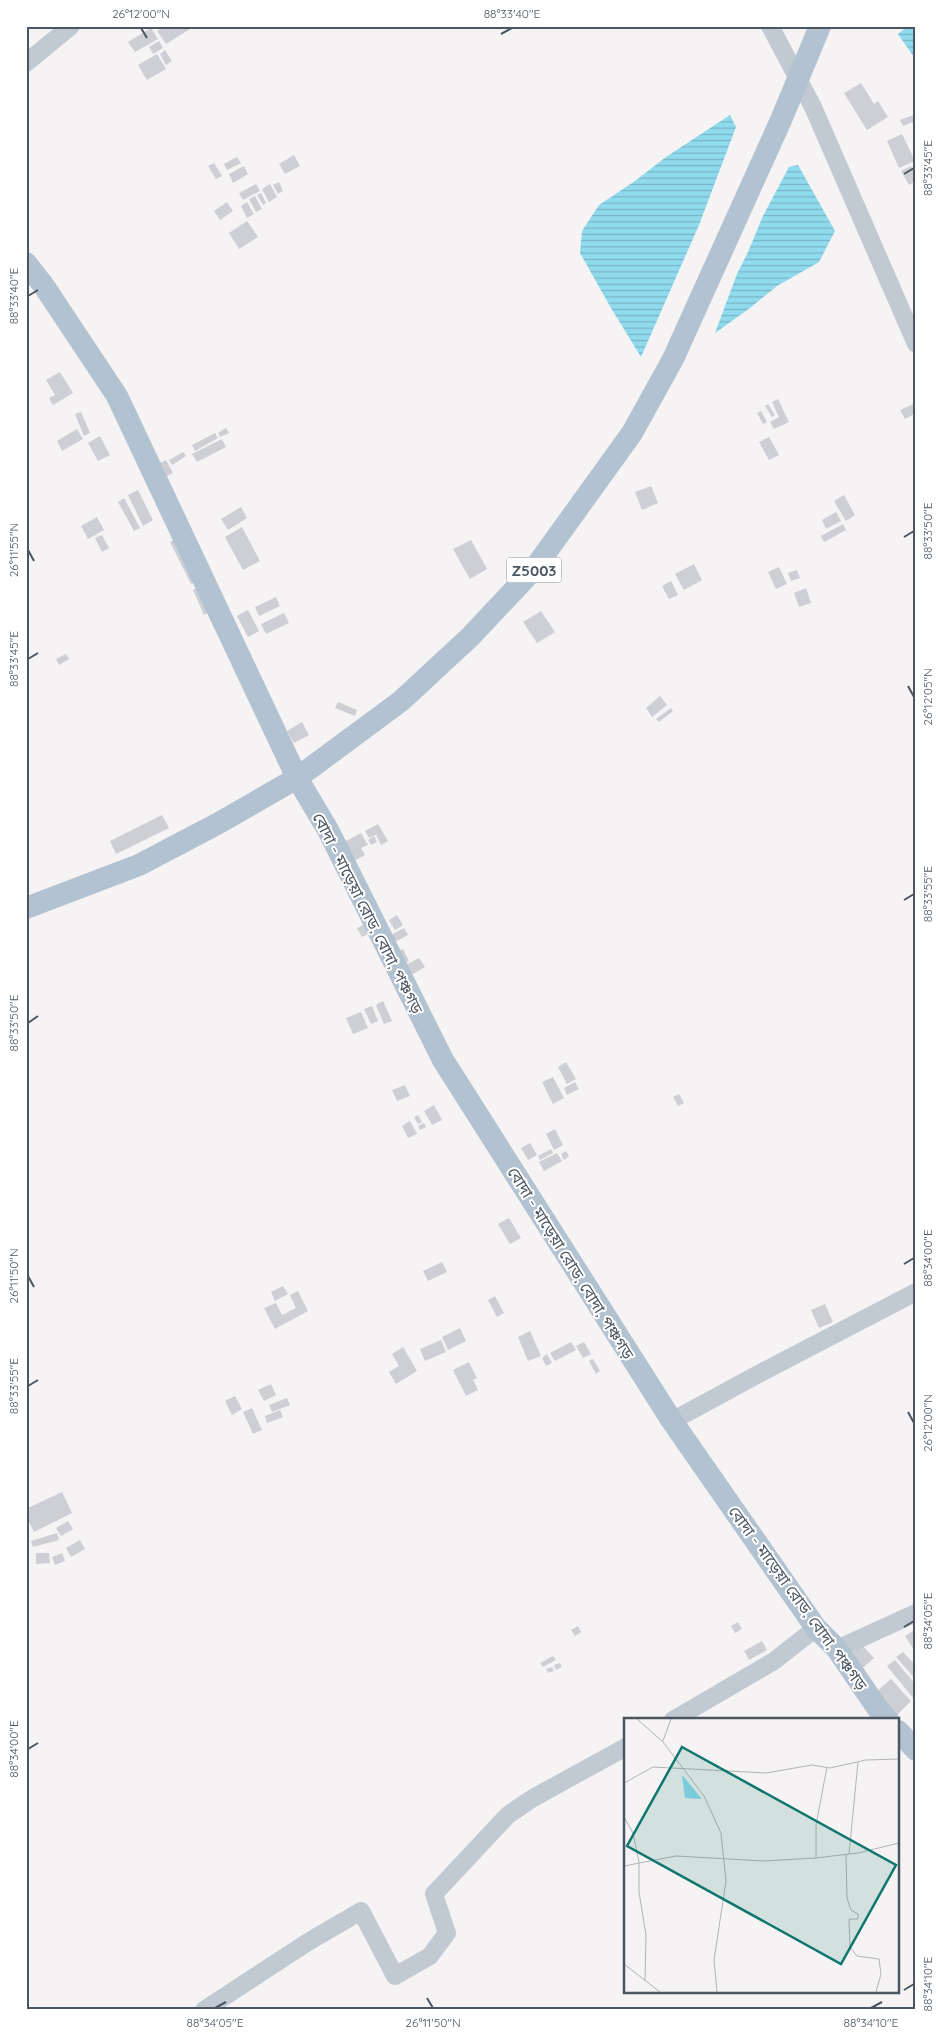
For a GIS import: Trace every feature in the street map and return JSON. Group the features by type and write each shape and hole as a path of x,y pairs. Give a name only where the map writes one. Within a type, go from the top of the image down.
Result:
{"main road":[{"name":"Z5003","path":"26,908 140,865 297,778 400,701 470,638 534,570 632,433 673,359 820,26"},
{"name":"বোদা - মাড়েয়া রোড, বোদা, পঞ্চগড়","path":"26,263 44,286 117,396 297,778 328,830 443,1060 672,1421 816,1628 837,1649 886,1718"},
{"path":"900,1733 916,1750"}],"street":[{"path":"26,63 72,26"},
{"path":"770,26 813,107 916,344"},
{"path":"672,1421 916,1292"},
{"path":"837,1649 916,1613"},
{"path":"676,1718 774,1661 816,1628"},
{"path":"204,2010 308,1942 361,1911 395,1976 430,1956 447,1933 434,1894 508,1815 533,1798 624,1748"}],"water":[{"path":"908,26 916,26 916,60 898,34"},
{"path":"730,115 736,127 699,225 641,357 580,253 582,231 599,205 666,157"},
{"path":"798,165 835,231 819,262 777,286 715,333 737,274 763,216 789,167"}],"building":[{"path":"164,26 188,26 190,29 166,44 157,31"},
{"path":"151,28 158,39 135,52 128,42"},
{"path":"159,41 163,48 153,54 149,47"},
{"path":"165,50 172,61 166,65 160,54"},
{"path":"157,54 166,69 147,80 138,65"},
{"path":"861,83 874,104 878,101 888,117 867,130 844,93"},
{"path":"916,114 916,121 903,126 900,120"},
{"path":"902,134 915,161 899,168 887,141"},
{"path":"294,155 300,166 285,174 279,164"},
{"path":"237,157 241,163 227,170 224,164"},
{"path":"214,163 222,176 216,179 208,166"},
{"path":"244,166 248,174 233,183 229,174"},
{"path":"911,166 916,175 916,181 909,185 901,171"},
{"path":"279,182 283,191 278,194 273,185"},
{"path":"256,184 260,191 243,200 239,193"},
{"path":"270,184 277,197 269,202 262,189"},
{"path":"261,193 266,203 263,205 257,195"},
{"path":"255,196 262,209 256,212 249,199"},
{"path":"227,202 233,211 220,220 214,211"},
{"path":"247,202 254,214 247,218 241,206"},
{"path":"247,221 258,237 239,249 229,233"},
{"path":"60,372 73,393 53,405 49,398 55,395 46,380"},
{"path":"778,399 789,422 774,429 770,422 779,417 772,402"},
{"path":"916,403 916,413 905,419 900,410"},
{"path":"768,404 775,415 772,417 765,406"},
{"path":"761,411 767,422 763,424 757,413"},
{"path":"81,412 90,433 84,436 75,414"},
{"path":"226,428 229,433 220,437 218,433"},
{"path":"77,429 83,439 62,451 57,441"},
{"path":"215,433 218,438 195,451 192,445"},
{"path":"100,436 110,455 98,461 88,443"},
{"path":"769,437 779,455 769,460 759,442"},
{"path":"222,439 226,447 197,462 192,454"},
{"path":"183,452 186,456 172,465 169,460"},
{"path":"166,460 173,473 161,479 154,466"},
{"path":"651,486 658,503 642,510 635,492"},
{"path":"138,490 153,520 143,526 128,495"},
{"path":"844,495 855,515 846,521 834,501"},
{"path":"124,498 140,528 134,531 118,502"},
{"path":"241,507 247,518 228,530 221,519"},
{"path":"836,512 841,521 826,529 822,520"},
{"path":"97,517 104,530 88,539 81,526"},
{"path":"843,524 846,530 824,542 821,536"},
{"path":"242,527 260,561 243,570 225,537"},
{"path":"102,535 109,548 102,552 95,538"},
{"path":"179,537 201,579 191,584 170,542"},
{"path":"471,540 487,569 470,579 453,549"},
{"path":"694,564 702,580 684,590 675,574"},
{"path":"779,567 787,584 776,589 768,572"},
{"path":"797,570 800,578 791,581 788,573"},
{"path":"671,581 678,595 669,599 662,586"},
{"path":"204,584 215,609 204,615 193,590"},
{"path":"806,588 811,603 799,607 794,593"},
{"path":"276,597 280,606 259,616 255,607"},
{"path":"248,610 259,631 248,637 237,616"},
{"path":"541,611 555,632 537,643 523,622"},
{"path":"284,613 289,623 266,634 261,624"},
{"path":"66,654 69,659 59,665 56,659"},
{"path":"660,696 667,705 652,717 646,708"},
{"path":"338,702 357,710 355,716 335,708"},
{"path":"671,708 673,711 659,722 656,719"},
{"path":"302,722 309,735 294,743 287,731"},
{"path":"162,815 169,828 116,854 110,841"},
{"path":"378,824 388,841 381,845 376,835 379,833 369,838 365,831"},
{"path":"361,833 368,845 361,848 365,855 352,862 342,843"},
{"path":"374,836 377,842 371,845 368,840"},
{"path":"397,915 403,925 395,930 389,920"},
{"path":"363,925 368,934 362,937 357,928"},
{"path":"404,928 408,935 393,943 389,936"},
{"path":"403,949 409,961 402,965 396,952"},
{"path":"419,958 425,967 408,977 402,967"},
{"path":"383,1001 392,1021 384,1024 376,1005"},
{"path":"372,1006 378,1021 371,1024 364,1009"},
{"path":"361,1012 368,1028 353,1034 346,1018"},
{"path":"566,1062 576,1079 567,1084 558,1067"},
{"path":"553,1077 564,1098 553,1104 542,1082"},
{"path":"575,1082 579,1089 567,1095 564,1088"},
{"path":"405,1085 410,1096 397,1101 392,1090"},
{"path":"679,1094 684,1103 678,1106 673,1097"},
{"path":"434,1105 442,1120 432,1125 424,1111"},
{"path":"418,1115 422,1122 418,1124 414,1117"},
{"path":"410,1121 417,1134 408,1138 402,1126"},
{"path":"424,1123 426,1127 420,1130 418,1126"},
{"path":"555,1129 563,1145 554,1150 546,1134"},
{"path":"530,1143 537,1155 528,1160 521,1148"},
{"path":"551,1149 553,1153 540,1160 538,1156"},
{"path":"566,1151 569,1156 564,1160 561,1154"},
{"path":"557,1153 562,1161 544,1171 539,1162"},
{"path":"509,1218 521,1238 510,1244 498,1224"},
{"path":"442,1262 447,1272 428,1281 423,1271"},
{"path":"283,1286 288,1294 275,1301 271,1292"},
{"path":"298,1291 308,1311 275,1329 264,1308 276,1303 282,1315 296,1308 290,1295"},
{"path":"495,1296 504,1313 497,1317 488,1300"},
{"path":"825,1304 833,1322 819,1328 811,1310"},
{"path":"460,1328 466,1341 448,1350 442,1337"},
{"path":"530,1331 541,1356 528,1361 518,1337"},
{"path":"441,1340 446,1352 425,1361 420,1349"},
{"path":"571,1342 576,1350 555,1361 550,1353"},
{"path":"584,1342 591,1354 583,1358 576,1346"},
{"path":"403,1347 417,1371 396,1384 389,1372 399,1366 392,1354"},
{"path":"547,1354 552,1363 546,1366 542,1358"},
{"path":"593,1359 600,1371 596,1374 589,1361"},
{"path":"469,1362 477,1378 473,1380 478,1390 466,1396 453,1370"},
{"path":"271,1384 276,1395 264,1401 258,1390"},
{"path":"235,1396 242,1409 232,1415 225,1401"},
{"path":"287,1398 290,1405 272,1412 269,1405"},
{"path":"252,1408 262,1430 253,1434 243,1412"},
{"path":"280,1410 283,1417 267,1423 265,1416"},
{"path":"62,1492 72,1513 34,1532 26,1516 26,1509"},
{"path":"68,1521 73,1529 61,1536 56,1528"},
{"path":"57,1533 59,1540 33,1547 31,1541"},
{"path":"80,1540 85,1549 71,1557 66,1548"},
{"path":"36,1553 49,1553 50,1563 36,1564"},
{"path":"62,1553 65,1561 55,1565 52,1557"},
{"path":"738,1622 742,1629 735,1633 731,1626"},
{"path":"578,1626 581,1632 575,1636 571,1630"},
{"path":"916,1629 916,1653 905,1636"},
{"path":"762,1641 767,1650 749,1660 744,1651"},
{"path":"862,1645 874,1658 859,1671 847,1657"},
{"path":"903,1652 916,1666 916,1680 896,1657"},
{"path":"553,1656 556,1660 543,1667 540,1663"},
{"path":"895,1660 916,1685 914,1699 887,1666"},
{"path":"560,1663 562,1667 556,1670 554,1665"},
{"path":"552,1667 554,1671 548,1673 546,1669"},
{"path":"891,1679 911,1701 896,1716 875,1693"}]}
